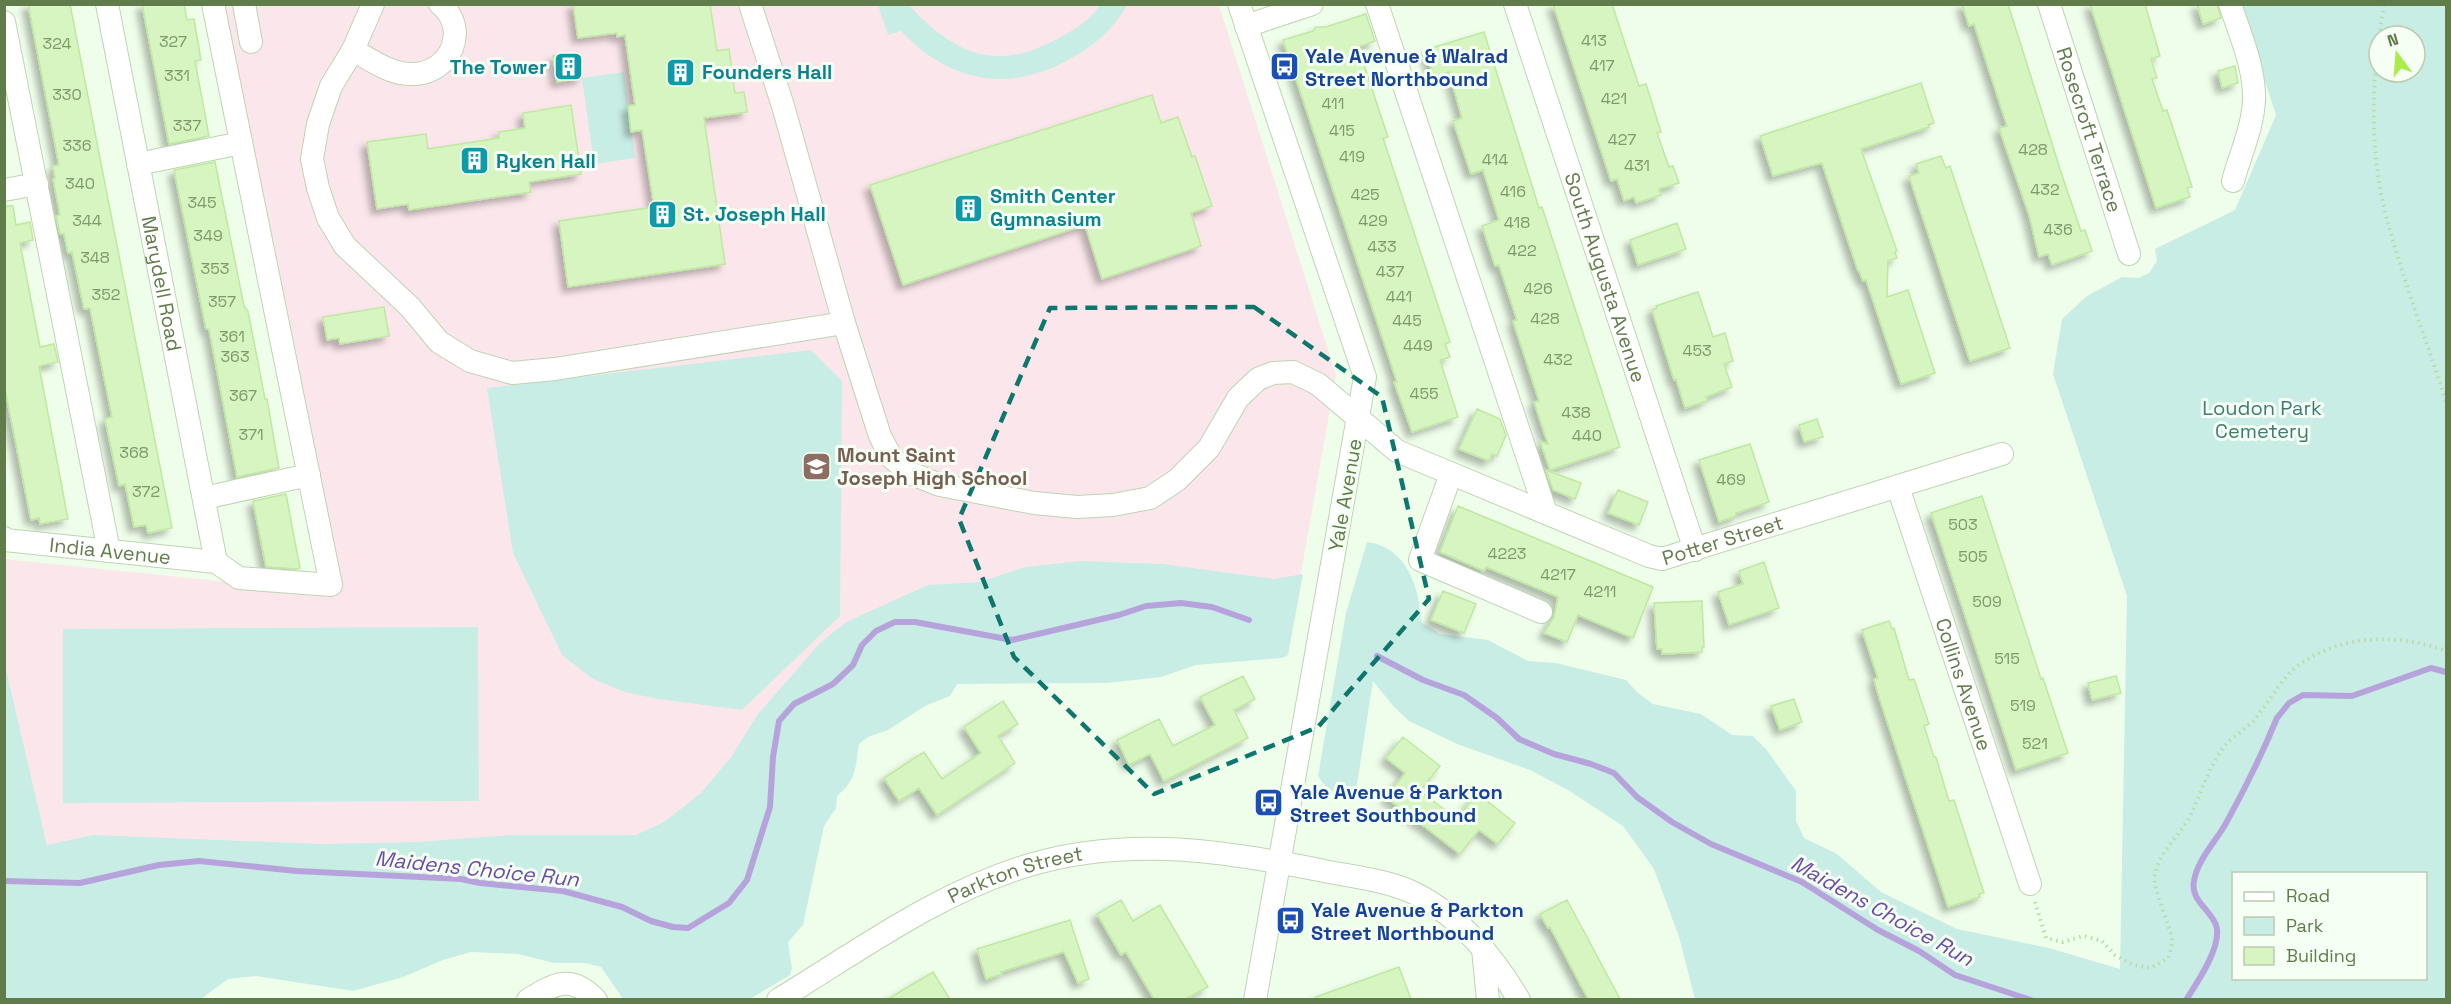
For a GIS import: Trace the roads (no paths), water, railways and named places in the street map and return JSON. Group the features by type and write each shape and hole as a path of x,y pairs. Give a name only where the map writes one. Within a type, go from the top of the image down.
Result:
{"street":[{"name":"Marydell Road","path":"107,4 216,562"},
{"path":"213,4 331,585 239,578 216,562"},
{"path":"244,4 251,42"},
{"path":"373,4 353,50 330,86 318,124 312,159 328,218 345,246 410,307 439,342 470,360 512,373 555,369 844,323"},
{"path":"353,50 395,73 416,75 434,70 448,58 456,41 454,22 440,4"},
{"name":"Potter Street","path":"750,4 783,106 844,323 880,436 891,457 910,473 940,486 1034,503 1077,507 1113,506 1150,498 1177,480 1209,448 1238,398 1258,379 1273,372 1293,372 1318,384 1396,451 1649,556 1662,559 2002,454"},
{"name":"Yale Avenue","path":"1239,4 1365,377 1255,999"},
{"path":"1246,26 1312,4"},
{"path":"1377,4 1545,513"},
{"name":"South Augusta Avenue","path":"1515,4 1695,550"},
{"name":"Rosecroft Terrace","path":"2049,4 2129,254"},
{"path":"2230,4 2253,81 2254,101 2233,182"},
{"path":"4,22 109,551"},
{"path":"138,164 241,143"},
{"path":"4,190 36,184"},
{"path":"1451,474 1420,560 1541,612"},
{"path":"204,498 309,475"},
{"name":"Collins Avenue","path":"1898,487 2030,884"},
{"name":"India Avenue","path":"5,539 216,562"},
{"name":"Parkton Street","path":"778,999 953,894 1034,864 1078,854 1129,847 1192,849 1279,862 1372,880 1414,894 1447,914 1483,949 1519,999"},
{"path":"1483,949 1488,999"},
{"path":"528,999 552,985 566,982 582,986 596,999"}],"waterway":[{"name":"Maidens Choice Run","path":"4,881 80,883 159,865 199,861 297,871 461,879 563,891 622,907 651,921 673,927 688,928 729,903 747,880 770,807 773,757 779,721 794,704 833,684 853,665 862,645 876,631 895,622 915,622 1012,640 1119,615 1146,606 1181,603 1212,607 1249,620"},
{"name":"Maidens Choice Run","path":"1377,656 1423,680 1464,695 1497,718 1519,739 1554,754 1614,773 1637,797 1672,822 1711,844 1802,882 1878,930 1919,951 1955,975 2031,1000"},
{"name":"Maidens Choice Run","path":"2186,1000 2208,964 2216,943 2217,933 2213,919 2195,894 2196,874 2202,859 2239,799 2277,718 2289,703 2303,695 2352,696 2431,668 2446,672"}],"place":[{"name":"The Tower","path":"568,67"},
{"name":"Yale Avenue & Walrad Street Northbound","path":"1284,67"},
{"name":"Founders Hall","path":"681,72"},
{"name":"Ryken Hall","path":"475,161"},
{"name":"Smith Center Gymnasium","path":"969,208"},
{"name":"St. Joseph Hall","path":"662,214"},
{"name":"Mount Saint Joseph High School","path":"816,467"},
{"name":"Yale Avenue & Parkton Street Southbound","path":"1269,803"},
{"name":"Yale Avenue & Parkton Street Northbound","path":"1290,921"}],"park label":[{"name":"Loudon Park Cemetery","path":"2262,420"}]}
